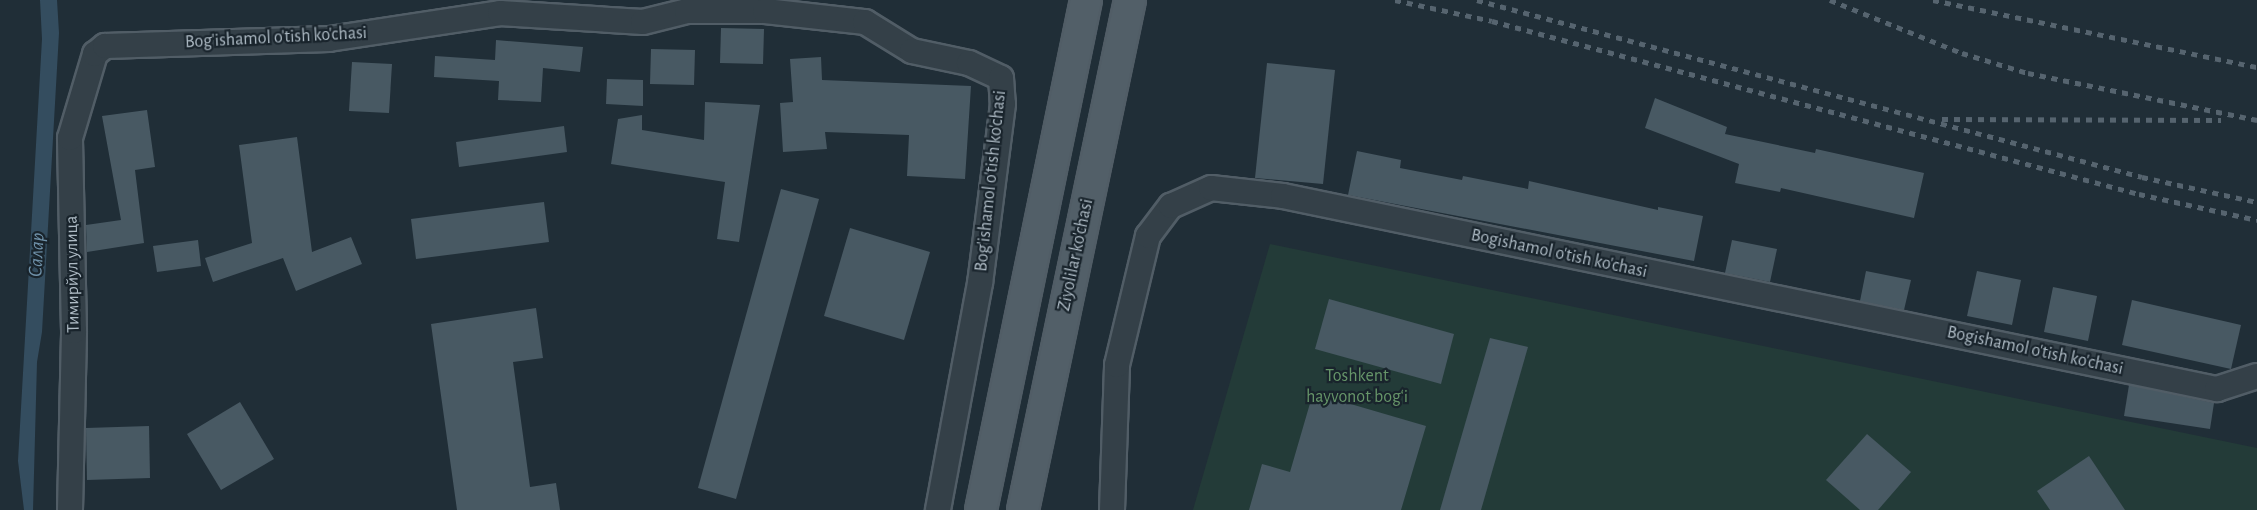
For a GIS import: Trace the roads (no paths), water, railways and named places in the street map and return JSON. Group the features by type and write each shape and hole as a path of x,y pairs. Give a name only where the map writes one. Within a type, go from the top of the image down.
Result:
{"main road":[{"path":"981,510 1086,0"},
{"name":"Ziyolilar ko'chasi","path":"1023,510 1130,0"},
{"path":"1014,344 1056,351"}],"street":[{"name":"Bog'ishamol o'tish ko'chasi","path":"105,46 329,39 500,13 643,22 687,11 765,11 865,22 912,51 969,63 1001,78 1003,104 980,283 938,510"},
{"name":"Тимирйул улица","path":"70,510 74,331 70,138 95,54 105,46"},
{"name":"Bogishamol o'tish ko'chasi","path":"1112,510 1117,365 1148,236 1171,206 1211,188 1283,196 2217,388 2257,376"}],"water":[{"name":"Салар","path":"40,0 57,0 59,33 42,332 37,362 33,510 24,510 18,461 42,39"}],"railway":[{"path":"1395,0 1492,21 2139,194 2257,220"},
{"path":"1477,0 2142,177 2257,202"},
{"path":"1830,0 1962,53 2028,73 2257,120"},
{"path":"1933,0 2257,67"},
{"path":"1942,119 2221,120"}],"park label":[{"name":"Toshkent hayvonot bogʻi","path":"1357,388"}]}
